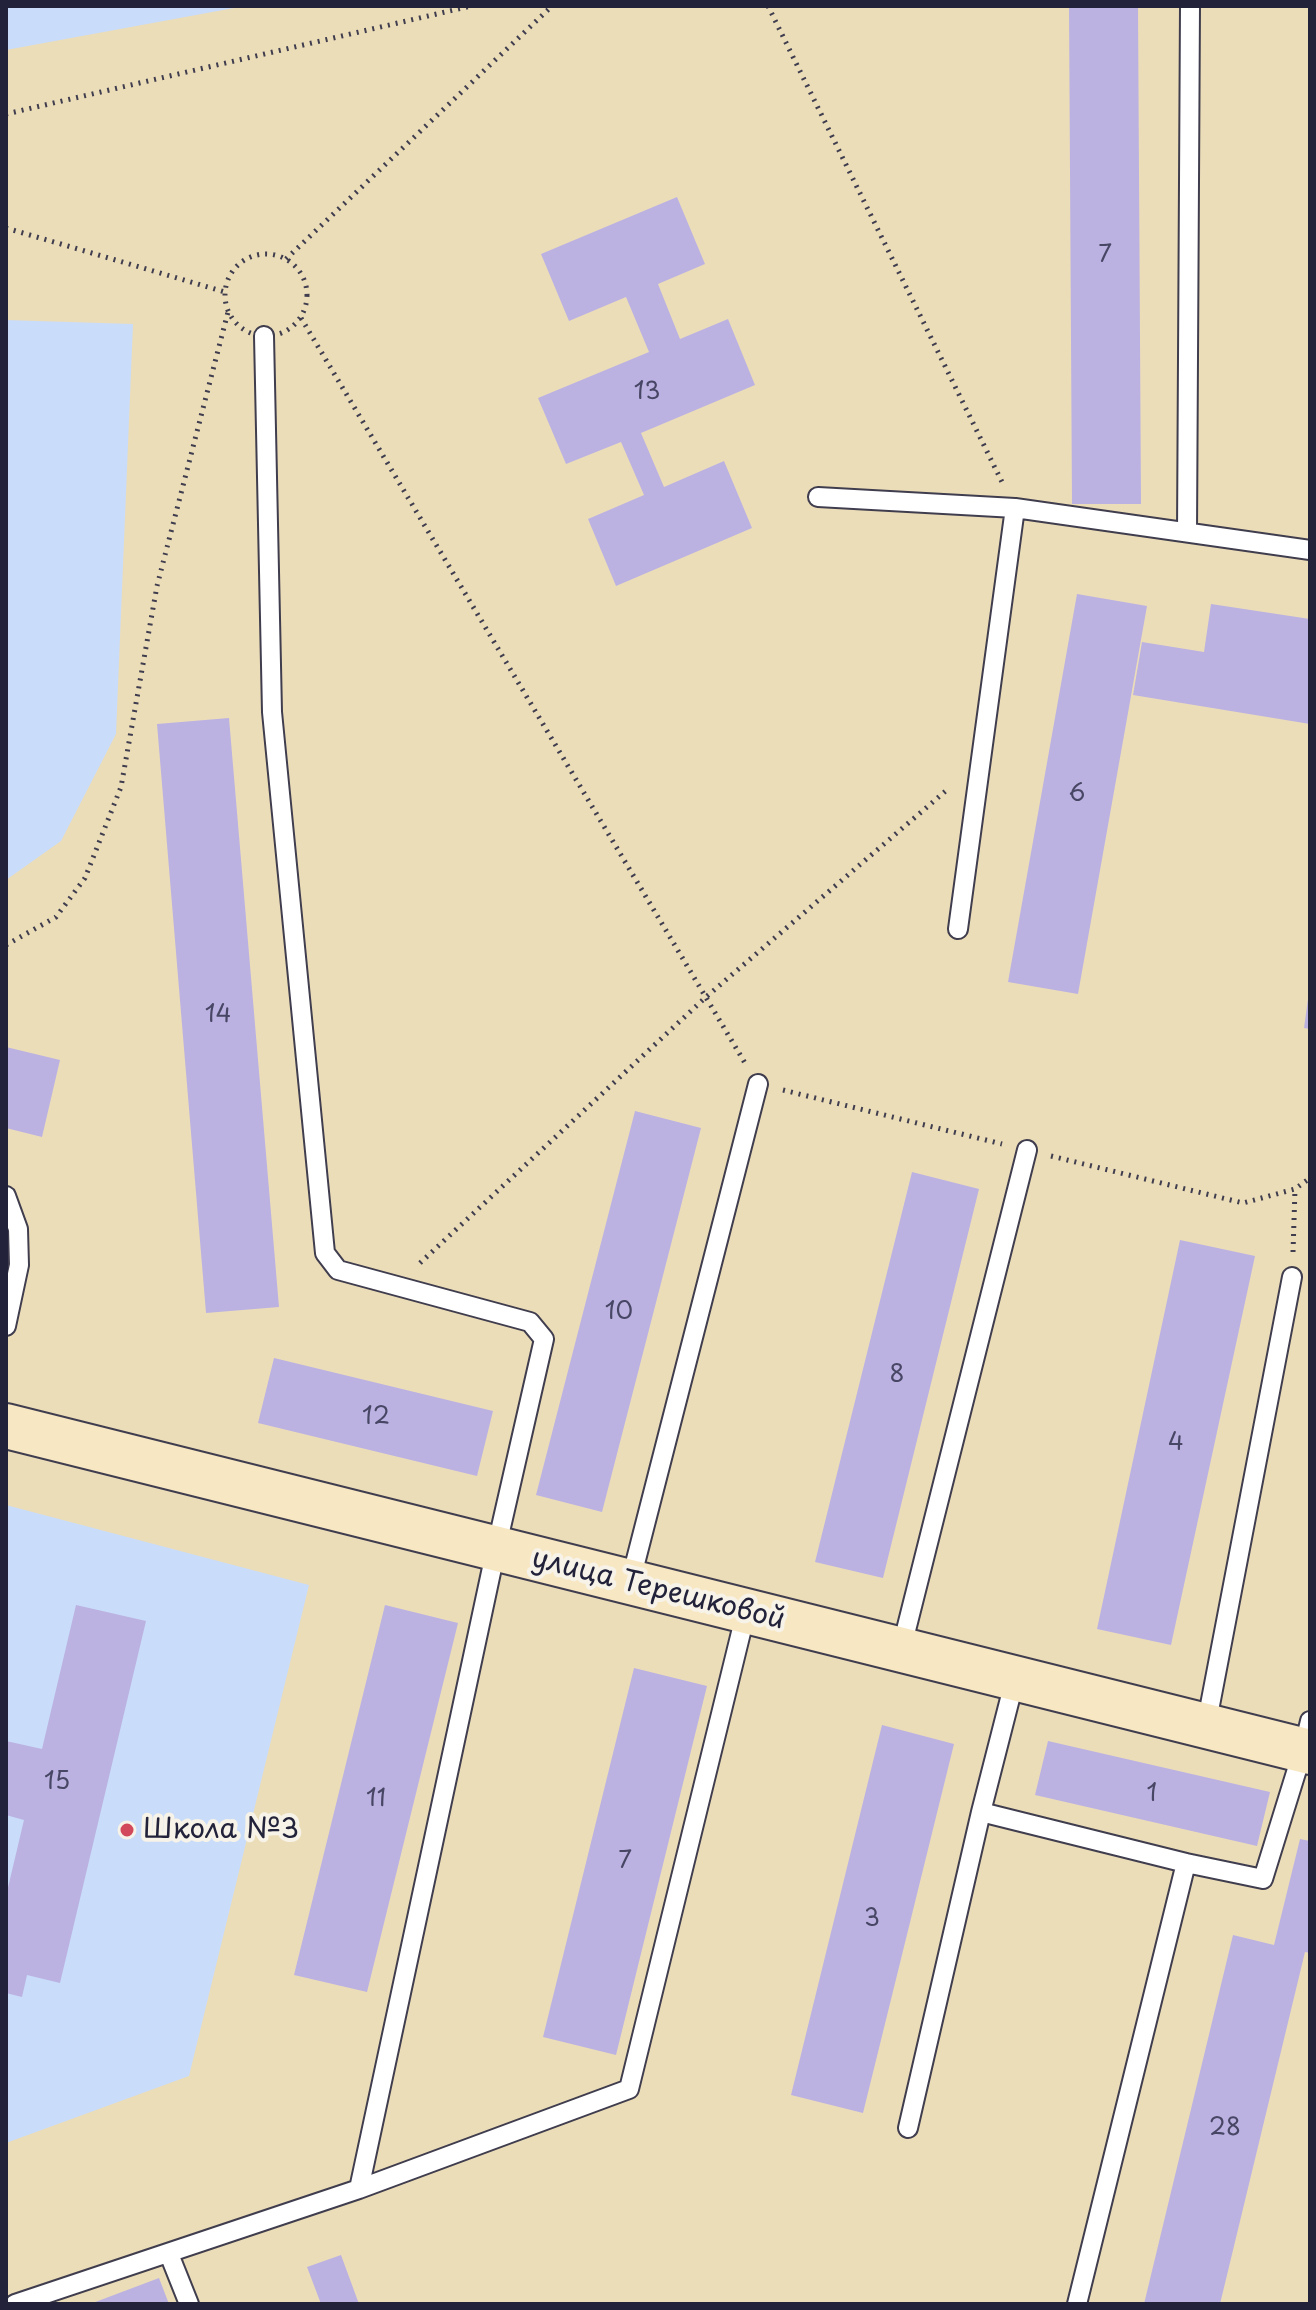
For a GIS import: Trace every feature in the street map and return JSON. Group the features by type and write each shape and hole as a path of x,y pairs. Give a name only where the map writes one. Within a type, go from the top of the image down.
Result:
{"street":[{"name":"улица Терешковой","path":"6,1426 1206,1726 1308,1741"}],"lane":[{"path":"1187,532 1190,6"},
{"path":"264,336 272,712 325,1253 338,1270 530,1322 544,1339 359,2189"},
{"path":"818,497 1015,508 1310,550"},
{"path":"958,929 1015,508"},
{"path":"630,1583 758,1084"},
{"path":"901,1650 1027,1150"},
{"path":"6,1196 18,1229 19,1265 6,1326"},
{"path":"1206,1726 1292,1277"},
{"path":"15,2304 359,2189 629,2089 746,1612"},
{"path":"908,2128 1015,1679"},
{"path":"981,1812 1263,1879 1308,1741"},
{"path":"1077,2304 1186,1863"},
{"path":"169,2254 189,2304"}],"path":[{"path":"6,114 471,6"},
{"path":"286,259 552,6"},
{"path":"768,6 1015,508"},
{"path":"6,228 225,292"},
{"path":"6,945 56,917 85,878 121,787 157,586 228,312 225,292 228,279 236,267 247,259 260,254 274,254 297,267 305,279 308,292 301,318 291,329 278,335 264,336 243,329 228,312"},
{"path":"301,318 758,1084 1243,1203 1295,1189 1310,1178"},
{"path":"396,1285 706,997 981,761"},
{"path":"1292,1277 1295,1189"}],"shaded area":[{"path":"6,6 245,6 6,50"},
{"path":"6,320 133,324 116,734 61,841 6,880"},
{"name":"Школа №3","path":"6,1505 309,1585 189,2076 6,2143"}],"building":[{"path":"1069,6 1138,6 1141,504 1072,504"},
{"path":"677,197 705,264 658,284 680,339 728,319 755,385 641,433 664,487 724,461 752,528 616,586 588,519 644,495 621,442 566,464 538,398 649,352 626,297 569,321 541,254"},
{"path":"1077,594 1147,606 1078,994 1008,982"},
{"path":"1211,604 1310,619 1310,724 1133,695 1142,642 1204,652"},
{"path":"229,718 279,1307 206,1313 157,724"},
{"path":"1310,999 1310,1029 1304,1028"},
{"path":"6,1047 60,1060 42,1137 6,1128"},
{"path":"635,1111 701,1128 602,1512 536,1495"},
{"path":"912,1172 979,1189 883,1578 815,1562"},
{"path":"1180,1240 1255,1256 1171,1645 1097,1629"},
{"path":"274,1358 493,1411 477,1476 258,1423"},
{"path":"76,1605 146,1621 60,1983 27,1975 22,1997 6,1993 6,1896 24,1820 6,1815 6,1741 42,1749"},
{"path":"385,1605 458,1623 367,1992 294,1975"},
{"path":"634,1668 707,1686 616,2055 543,2037"},
{"path":"882,1725 954,1744 863,2113 791,2095"},
{"path":"1048,1741 1270,1792 1257,1846 1035,1795"},
{"path":"1300,1839 1310,1841 1310,1953 1305,1952 1220,2304 1144,2304 1233,1935 1274,1945"},
{"path":"341,2255 359,2304 321,2304 307,2267"},
{"path":"159,2278 169,2304 90,2304"}],"place":[{"name":"Школа №3","path":"127,1830"}]}
